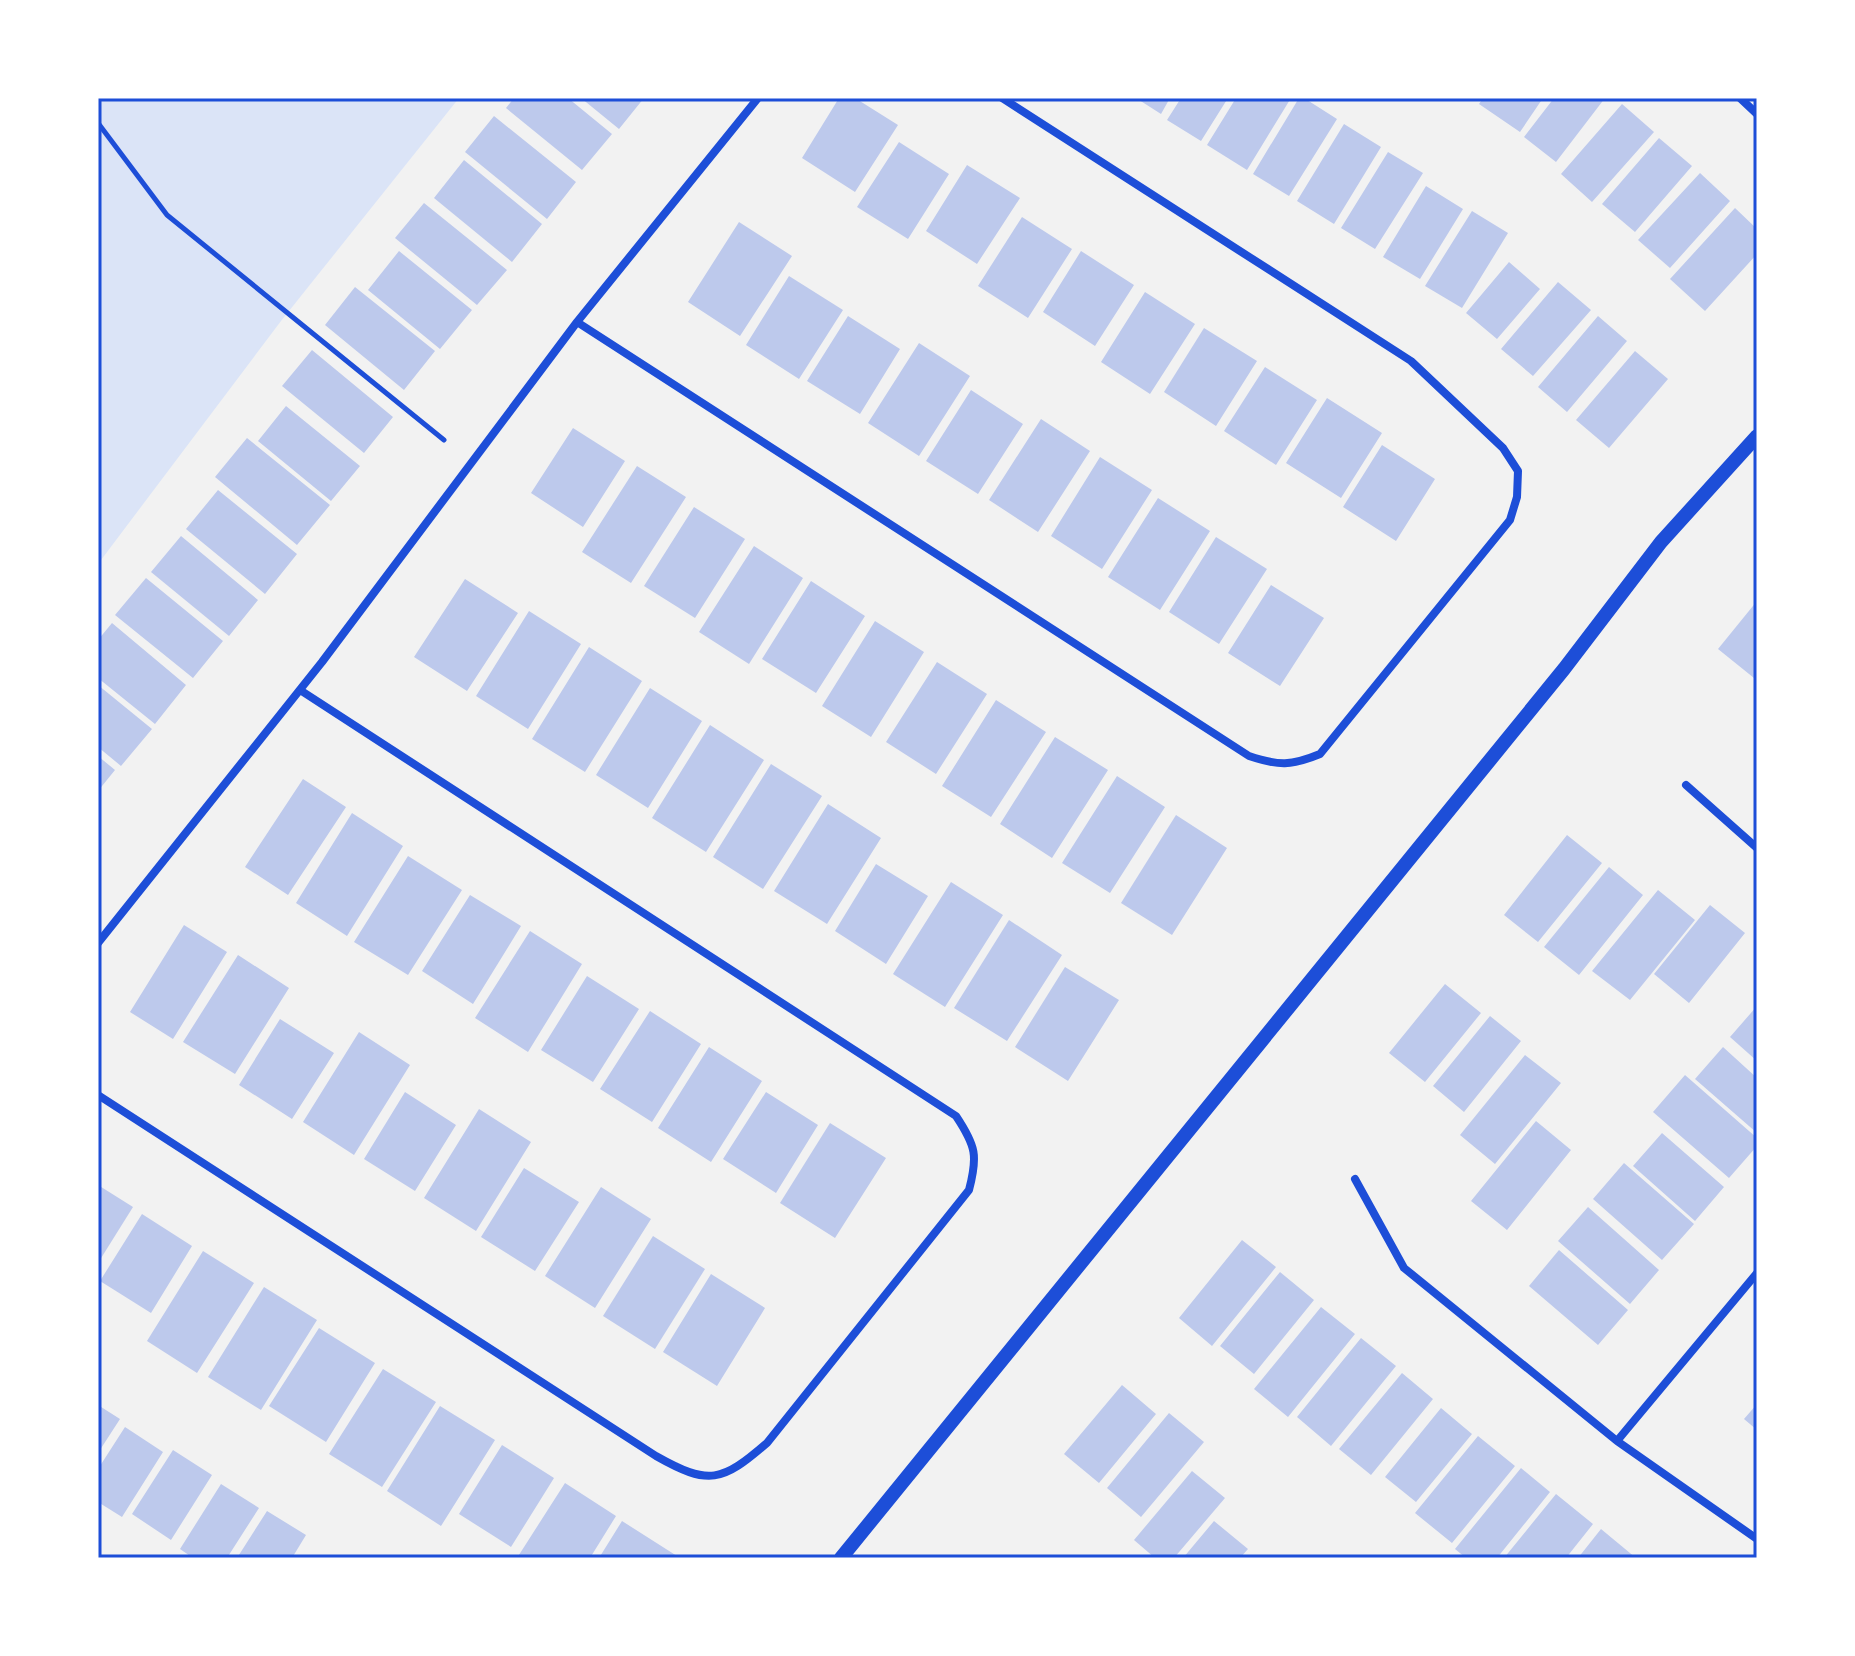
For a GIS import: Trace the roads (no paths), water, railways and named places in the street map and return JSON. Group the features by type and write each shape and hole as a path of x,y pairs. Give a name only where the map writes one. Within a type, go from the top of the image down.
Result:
{"street":[{"path":"98,943 300,690 577,322 758,98"},
{"path":"577,322 1249,756 1273,764 1297,763 1320,754 1510,520 1517,497 1518,471 1503,448 1411,361 1002,98"},
{"path":"1740,98 1757,114"},
{"path":"841,1558 1564,669 1661,542 1757,436"},
{"path":"98,1095 656,1456 689,1474 715,1475 738,1468 767,1443 969,1190 976,1166 972,1139 956,1116 300,690"},
{"path":"1686,785 1757,848"},
{"path":"1355,1179 1404,1268 1617,1441 1757,1539"},
{"path":"1617,1441 1757,1273"}]}
